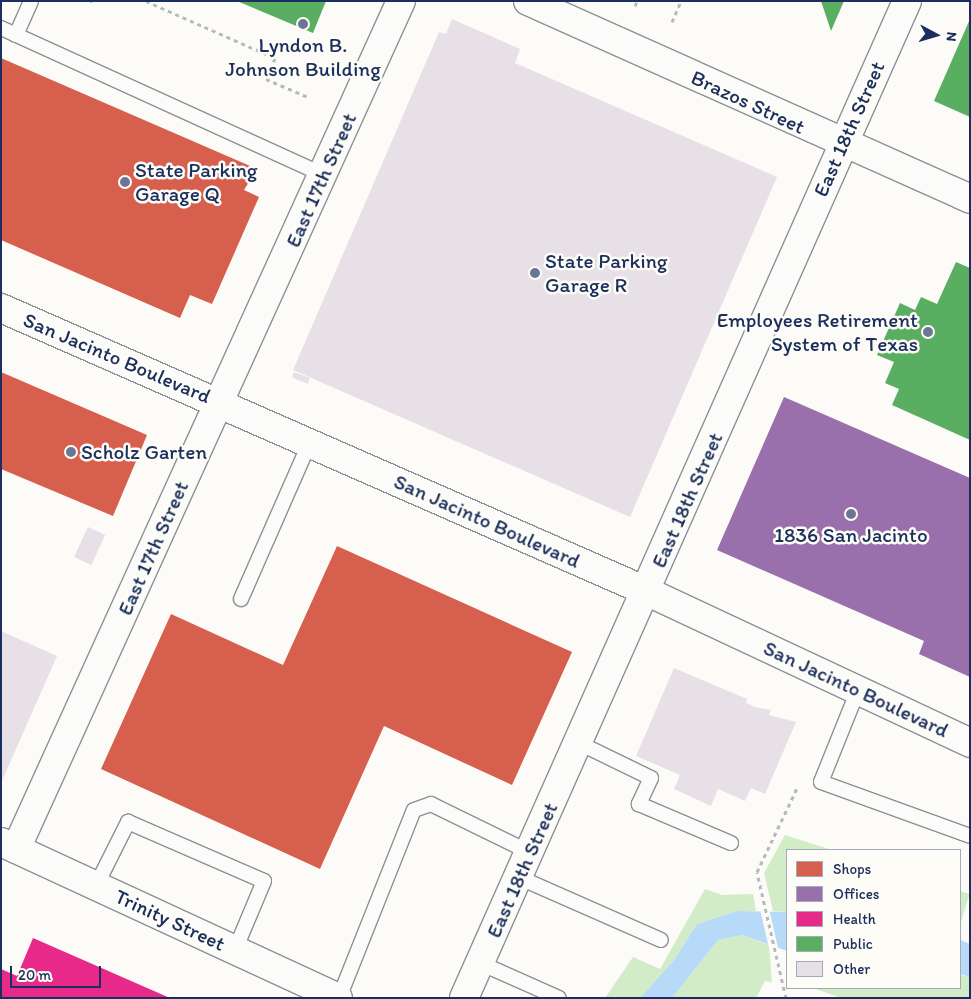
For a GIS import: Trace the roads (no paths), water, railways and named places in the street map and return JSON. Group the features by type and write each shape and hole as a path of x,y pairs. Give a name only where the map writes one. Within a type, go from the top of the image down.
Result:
{"street":[{"name":"East 17th Street","path":"9,846 221,402 401,1"},
{"name":"Brazos Street","path":"528,1 842,145 970,199"},
{"name":"East 18th Street","path":"464,998 579,743 907,1"},
{"name":"San Jacinto Boulevard","path":"1,308 221,402 646,591 970,743"},
{"name":"Trinity Street","path":"9,846 338,998"}],"lane":[{"path":"16,35 31,1"},
{"path":"1,28 324,175"},
{"path":"241,598 310,442"},
{"path":"858,690 822,782 970,836"},
{"path":"579,743 651,778 638,804 731,843"},
{"path":"338,998 414,810 431,804 529,852"},
{"path":"96,886 128,822 264,881 235,950"},
{"path":"518,877 660,940"},
{"path":"480,963 559,998"}],"water":[{"path":"737,911 786,912 786,951 742,935 718,940 672,998 640,998 674,960 697,924"},
{"path":"961,940 970,944 970,977 961,974"}],"place":[{"name":"Lyndon B. Johnson Building","path":"303,24"},
{"name":"State Parking Garage Q","path":"125,182"},
{"name":"State Parking Garage R","path":"535,273"},
{"name":"Employees Retirement System of Texas","path":"928,332"},
{"name":"Scholz Garten","path":"71,452"},
{"name":"1836 San Jacinto","path":"851,514"}]}
